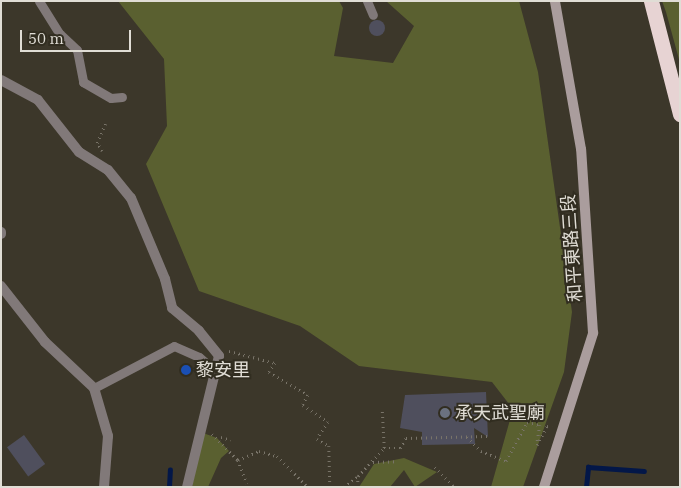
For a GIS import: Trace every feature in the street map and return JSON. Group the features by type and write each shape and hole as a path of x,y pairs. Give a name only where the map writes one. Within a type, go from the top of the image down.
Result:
{"highway":[{"path":"651,1 680,114"}],"main road":[{"name":"和平東路三段","path":"544,487 594,333 581,149 555,1"}],"street":[{"path":"1,80 38,100 79,152 108,170 131,198 165,279 172,308 209,341 219,356 199,429 187,487"},
{"path":"1,286 46,342 94,388 108,436 104,487"}],"lane":[{"path":"39,1 60,34 77,50 83,82 111,98 122,97"},
{"path":"366,1 373,15"},
{"path":"94,388 174,346 198,357 216,372"}],"path":[{"path":"105,124 97,144 110,163 108,170"},
{"path":"219,356 234,349 275,364 270,372 308,395 303,405 328,422 318,438 329,446 330,487"},
{"path":"344,487 373,462 384,448 382,411"},
{"path":"467,437 481,451 492,453 506,461 527,422 540,426 538,445 548,426"},
{"path":"199,429 231,440"},
{"path":"384,448 400,448 406,438 487,436"},
{"path":"219,437 238,460 247,483"},
{"path":"238,460 259,451 277,456 308,487"},
{"path":"373,462 398,461"},
{"path":"436,467 454,487"},
{"path":"357,487 358,476"}],"green space":[{"path":"118,1 339,1 343,8 334,56 393,63 414,26 386,1 519,1 538,72 572,312 564,372 523,487 491,487 513,409 492,382 359,366 300,326 199,291 146,164 167,126 164,59"},
{"path":"662,1 680,1 680,63 666,12"},
{"path":"203,433 217,438 229,451 221,458 208,487 192,487"},
{"path":"404,458 437,472 415,487 404,470 390,487 359,487 374,464"}],"building":[{"path":"377,20 385,28 377,36 369,28"},
{"name":"承天武聖廟","path":"486,392 488,437 474,428 475,444 422,445 422,432 400,428 405,395"},
{"path":"24,435 45,464 28,476 7,447"}],"waterway":[{"path":"586,487 588,467 644,471"},
{"path":"169,487 170,470"}],"place":[{"name":"黎安里","path":"186,370"},
{"name":"承天武聖廟","path":"445,413"}]}
